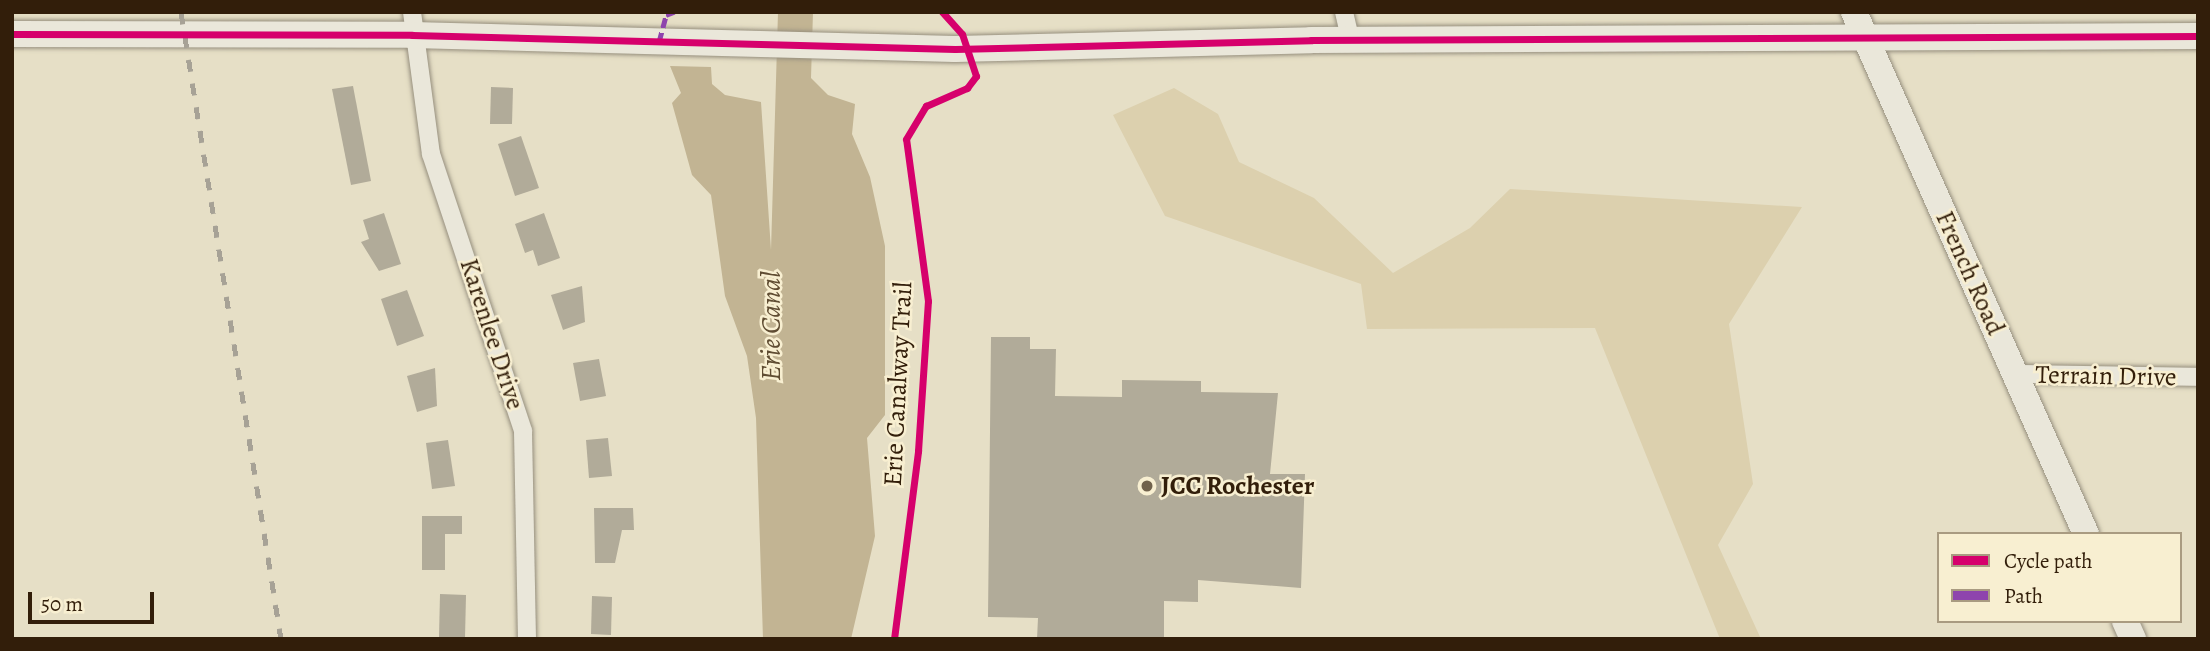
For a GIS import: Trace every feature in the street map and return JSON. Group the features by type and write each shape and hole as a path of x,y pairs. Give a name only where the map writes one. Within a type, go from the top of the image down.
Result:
{"street":[{"path":"1344,12 1350,39"},
{"name":"French Road","path":"1854,12 2085,532"},
{"path":"12,34 412,24 720,43 875,47 1350,39 2198,36"},
{"name":"Karenlee Drive","path":"412,24 431,153 523,431 527,639"},
{"name":"Terrain Drive","path":"2015,374 2198,377"},
{"path":"2126,623 2133,639"}],"shaded area":[{"path":"1174,88 1218,114 1239,162 1314,198 1393,273 1470,228 1510,189 1802,207 1729,324 1753,484 1718,545 1761,639 1720,639 1595,328 1367,329 1361,284 1165,216 1113,115"}],"water":[{"name":"Erie Canal","path":"778,12 813,12 811,78 828,95 855,104 852,134 870,177 885,246 885,415 867,438 875,536 851,639 763,639 756,418 747,356 725,296 711,195 692,175 672,103 681,93 670,66 711,67 712,84 725,95 761,102 771,250"}],"building":[{"path":"353,86 371,181 351,185 332,89"},
{"path":"491,87 513,88 512,124 490,124"},
{"path":"521,136 539,188 515,196 498,144"},
{"path":"384,213 401,264 379,271 361,242 369,239 363,220"},
{"path":"544,213 560,258 538,266 533,250 525,253 515,224"},
{"path":"582,286 585,322 563,330 551,295"},
{"path":"407,290 424,336 397,346 381,299"},
{"name":"JCC Rochester","path":"991,337 1030,337 1030,349 1056,349 1055,396 1122,397 1122,380 1201,381 1201,392 1278,393 1270,474 1305,474 1301,588 1198,580 1198,602 1164,601 1164,639 1037,639 1038,618 988,617"},
{"path":"599,359 606,396 580,401 573,363"},
{"path":"435,368 437,406 417,412 407,376"},
{"path":"608,438 612,476 589,478 586,440"},
{"path":"448,440 455,486 432,489 426,443"},
{"path":"594,508 633,508 634,530 622,530 615,563 595,563"},
{"path":"422,516 462,516 462,534 445,534 445,570 422,570"},
{"path":"440,594 466,595 465,638 439,637"},
{"path":"592,596 612,597 611,635 591,634"}],"railway":[{"path":"181,12 281,639"}],"marked path":[{"path":"659,42 666,15 674,12"}],"cycle path":[{"name":"Erie Canalway Trail","path":"894,639 918,451 928,301 906,139 926,106 967,88 976,76 962,34 942,12"},
{"path":"12,34 412,35 955,49 1311,40 2198,36"}],"place":[{"name":"JCC Rochester","path":"1147,486"}]}
